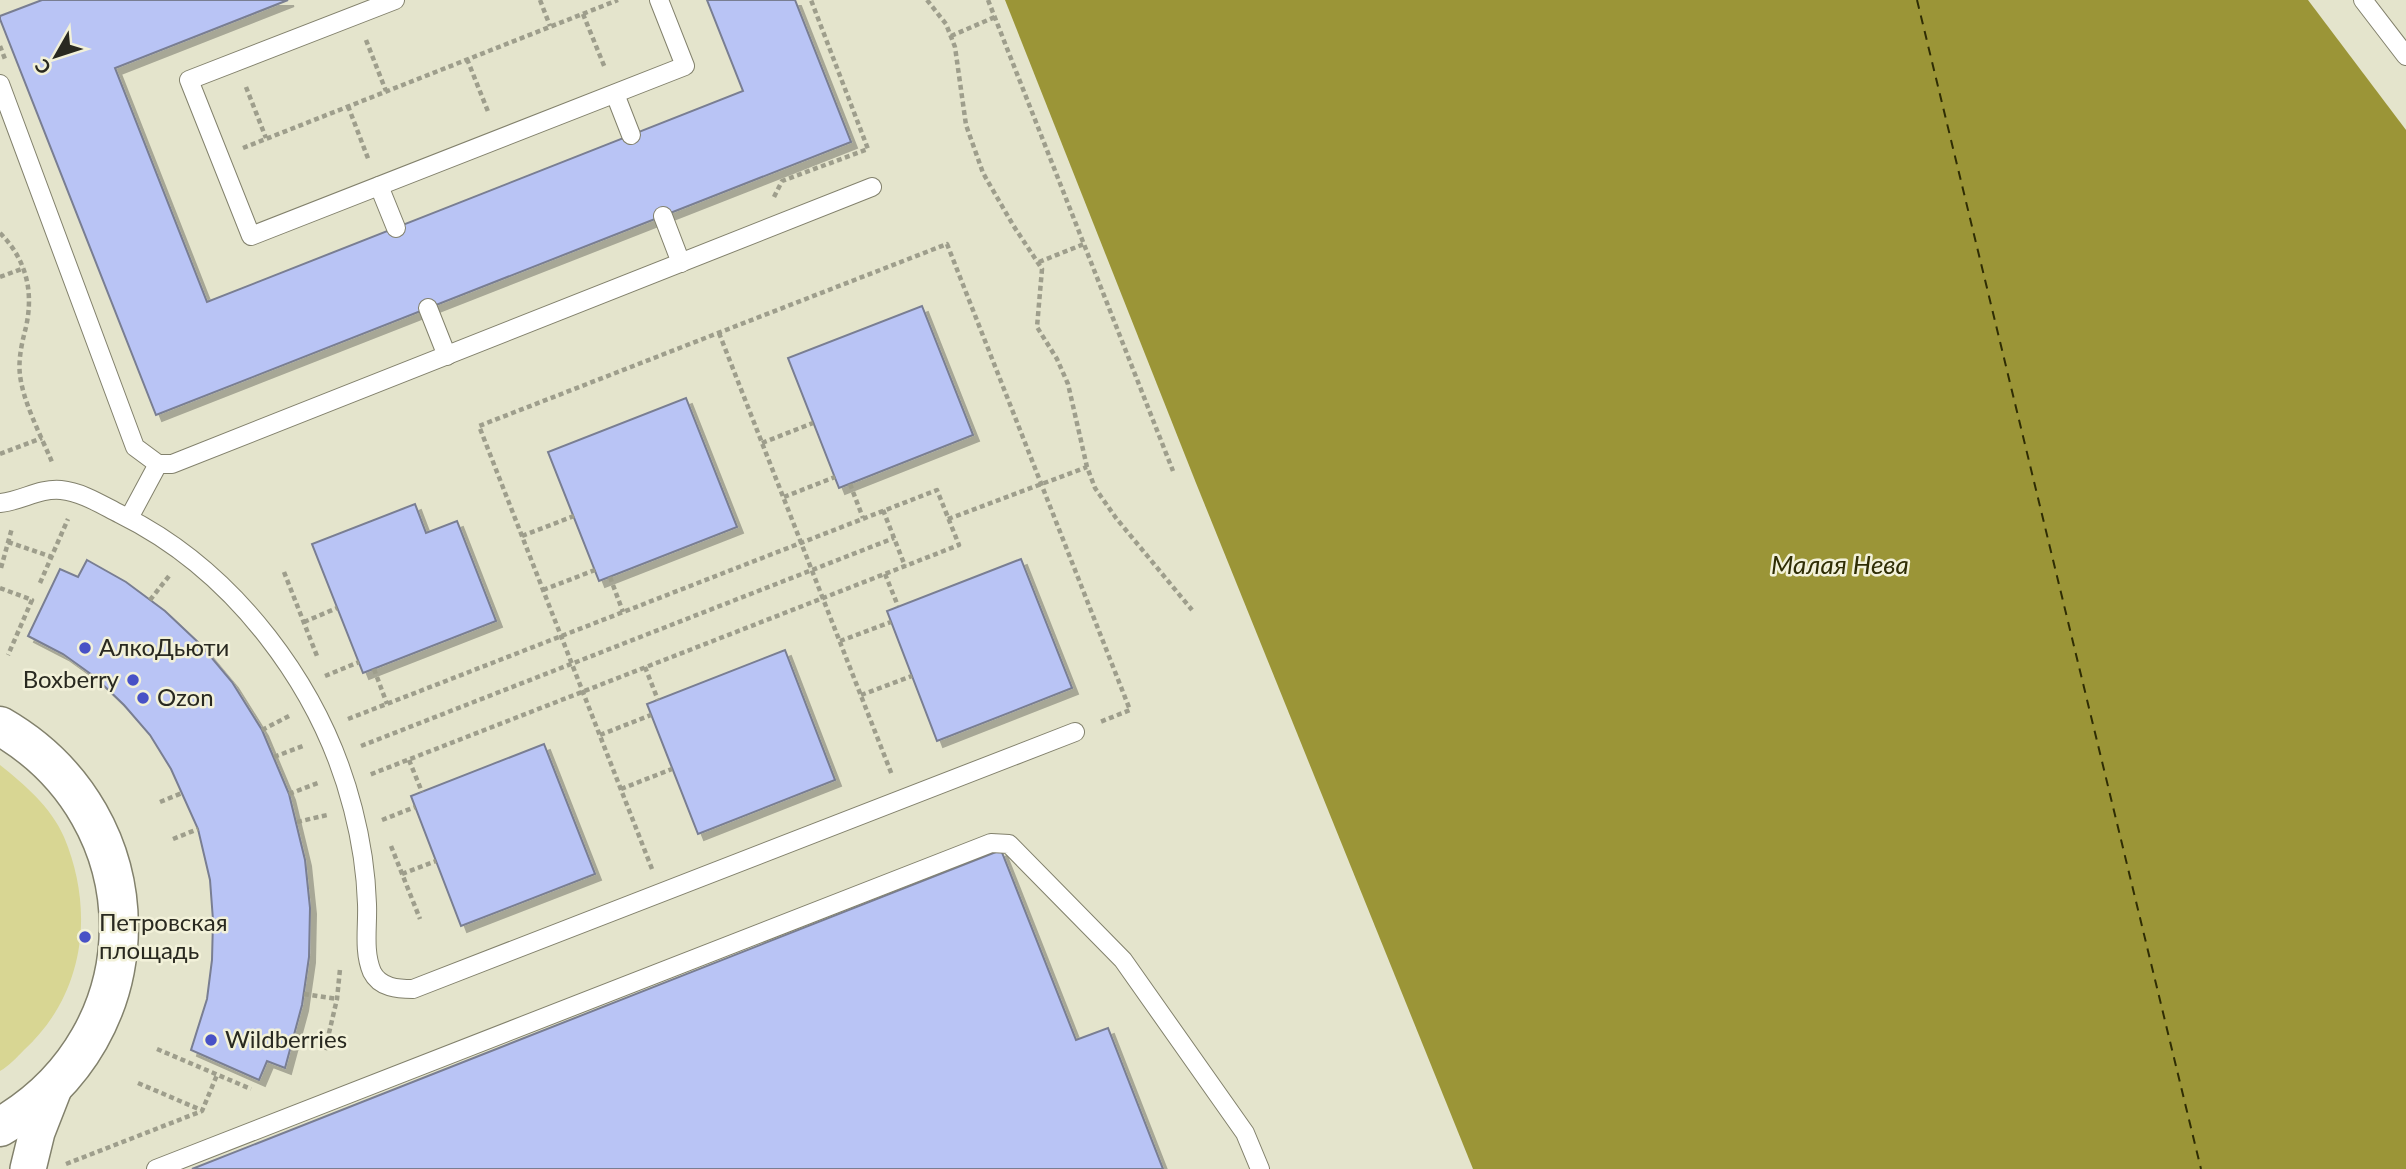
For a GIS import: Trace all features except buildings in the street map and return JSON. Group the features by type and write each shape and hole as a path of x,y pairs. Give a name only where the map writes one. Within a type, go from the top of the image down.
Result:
{"street":[{"path":"0,726 57,769 79,797 96,827 109,859 117,893 119,940 117,963 108,997 77,1059 55,1086 16,1118 0,1127"},
{"path":"28,1169 37,1132 55,1086"}],"lane":[{"path":"395,0 189,80 251,236 685,66 659,0"},
{"path":"2363,0 2406,56"},
{"path":"0,84 135,447 158,464 172,464 872,187"},
{"path":"615,94 631,135"},
{"path":"379,186 396,228"},
{"path":"663,216 681,263"},
{"path":"428,308 446,356"},
{"path":"129,518 158,464"},
{"path":"0,503 11,502 41,490 63,490 82,495 129,518 167,542 206,572 241,606 272,643 300,684 323,729 345,784 353,809 362,857 367,904 367,953 373,974 391,988 413,989 1075,732"},
{"path":"156,1169 991,843 1009,844 1123,960 1245,1133 1260,1169"}],"path":[{"path":"540,0 550,26"},
{"path":"219,157 618,0"},
{"path":"771,202 782,181 868,149 811,0"},
{"path":"927,0 946,24 955,47 966,124 974,149 997,199 1042,269 1037,327 1057,359 1068,384 1087,467 1095,488 1116,518 1192,610"},
{"path":"988,0 1173,471"},
{"path":"583,14 615,94"},
{"path":"356,15 386,91"},
{"path":"951,36 995,17"},
{"path":"0,47 5,59"},
{"path":"467,60 499,139"},
{"path":"236,62 266,138"},
{"path":"348,106 379,186"},
{"path":"0,233 12,245 24,268 29,291 19,375 63,490"},
{"path":"662,893 480,426 947,244 1130,710 1075,732"},
{"path":"1039,262 1084,244"},
{"path":"0,278 24,268"},
{"path":"719,333 902,799"},
{"path":"762,443 813,423"},
{"path":"0,454 42,438"},
{"path":"948,519 1087,467"},
{"path":"784,497 835,477"},
{"path":"850,484 863,518"},
{"path":"323,729 937,489 958,545 345,784"},
{"path":"883,510 905,566"},
{"path":"40,583 70,515 58,514"},
{"path":"522,536 574,516"},
{"path":"1,568 14,524 7,526"},
{"path":"353,749 894,538"},
{"path":"8,542 51,557"},
{"path":"150,600 172,573 162,566"},
{"path":"543,590 595,570"},
{"path":"885,574 898,606"},
{"path":"610,577 623,612"},
{"path":"0,588 32,600 8,655"},
{"path":"303,622 337,608"},
{"path":"840,641 891,622"},
{"path":"325,676 359,662"},
{"path":"645,667 658,700"},
{"path":"374,669 387,704"},
{"path":"861,695 912,676"},
{"path":"284,705 295,725"},
{"path":"600,735 651,715"},
{"path":"262,730 290,716"},
{"path":"300,735 310,757"},
{"path":"409,760 422,792"},
{"path":"621,789 672,769"},
{"path":"319,782 322,793"},
{"path":"160,802 182,793"},
{"path":"326,804 331,826"},
{"path":"381,820 415,807"},
{"path":"298,822 329,814"},
{"path":"173,839 198,830"},
{"path":"402,874 436,861"},
{"path":"325,1051 337,999 341,965"},
{"path":"303,994 337,999"},
{"path":"157,1049 251,1089"},
{"path":"63,1165 202,1111 217,1075"},
{"path":"138,1083 202,1111"}],"shaded area":[{"path":"0,765 36,797 59,826 74,865 81,922 72,978 60,1004 45,1028 0,1071"}],"water":[{"name":"Малая Нева","path":"1005,0 2308,0 2406,130 2406,1169 1473,1169 1196,483"}],"ferry route":[{"path":"1917,0 2201,1169"}],"place":[{"name":"АлкоДьюти","path":"85,648"},
{"name":"Boxberry","path":"133,680"},
{"name":"Ozon","path":"143,698"},
{"name":"Петровская площадь","path":"85,937"},
{"name":"Wildberries","path":"211,1040"}]}
